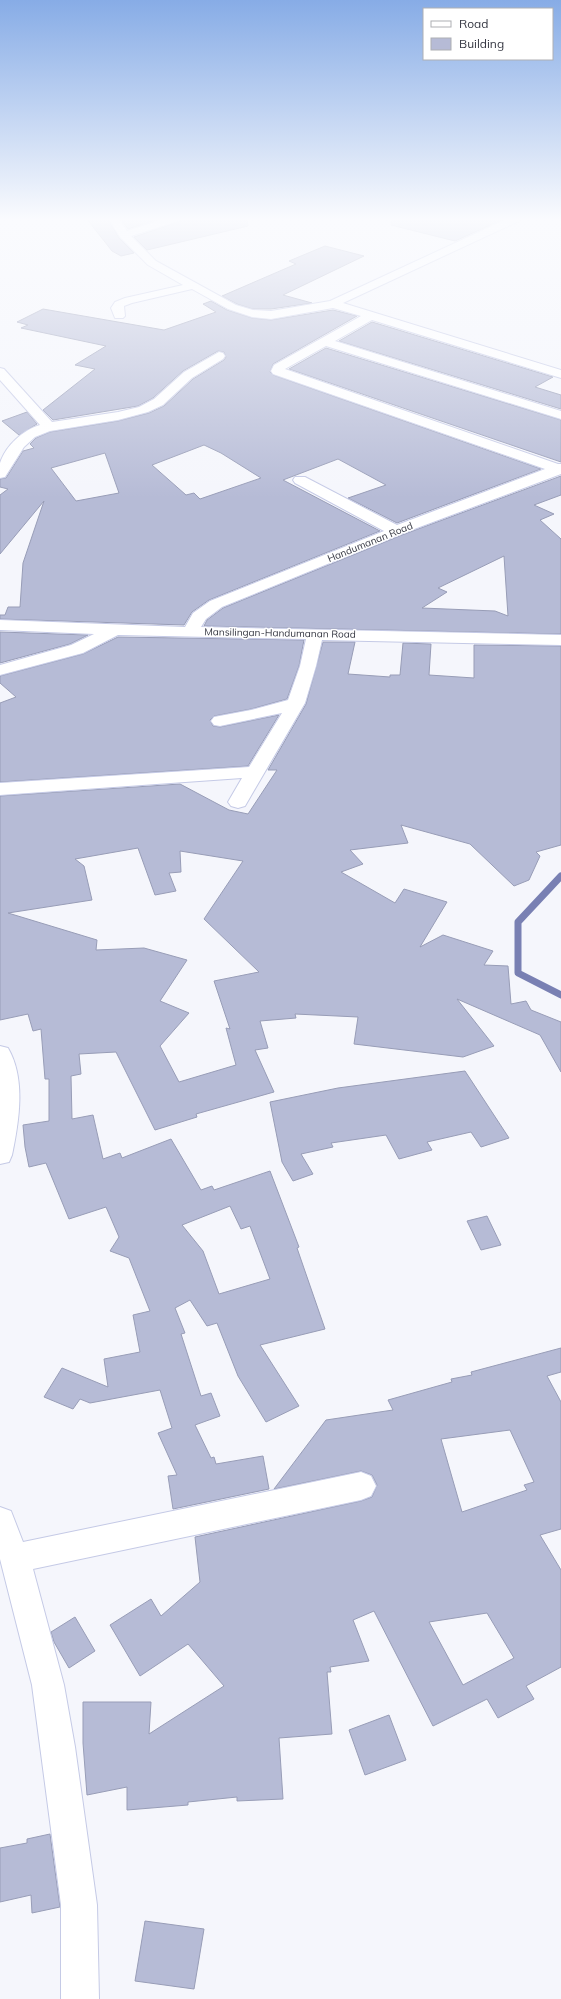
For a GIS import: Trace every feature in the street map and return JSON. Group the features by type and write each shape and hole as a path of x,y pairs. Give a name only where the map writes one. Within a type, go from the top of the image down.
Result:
{"street":[{"path":"118,311 119,316"},
{"path":"249,311 263,315 297,311"},
{"path":"359,311 561,374"},
{"path":"253,324 263,315"},
{"path":"372,315 278,368 277,371 560,469"},
{"path":"324,341 561,415"},
{"path":"0,474 24,437 40,429 147,409 174,390 188,375 219,356"},
{"path":"0,372 49,427"},
{"name":"Handumanan Road","path":"191,631 199,616 216,604 396,531 560,469"},
{"path":"300,480 396,531"},
{"name":"Mansilingan-Handumanan Road","path":"0,625 114,630 561,640"},
{"path":"0,670 77,649 114,630"},
{"path":"238,802 296,703 308,666 315,634"},
{"path":"220,721 253,715 296,703"},
{"path":"0,789 256,772"},
{"path":"0,1054 7,1091 7,1126 0,1155"},
{"path":"14,1558 361,1486"},
{"path":"0,1521 14,1558 48,1685 58,1747 79,1905 80,1999"}],"building":[{"path":"38,311 56,311 164,330 216,312 215,311 231,311 252,318 271,320 325,311 338,311 357,316 273,364 270,372 273,375 541,469 397,523 348,498 386,485 338,459 283,480 380,531 209,600 192,612 184,625 0,619 0,615 5,615 8,607 20,607 23,563 44,501 0,554 0,495 8,489 0,487 0,479 6,478 23,451 34,448 30,444 36,438 50,432 118,421 149,413 164,406 193,379 224,360 226,357 224,352 218,351 183,371 153,398 138,406 53,420 43,410 95,369 75,365 106,346 21,328 28,325 17,322","holes":["204,445 221,453 261,478 200,499 194,493 186,495 152,465","105,453 119,493 76,501 51,468"]},
{"path":"372,322 553,377 535,387 561,395 561,409 339,341"},
{"path":"326,348 561,420 561,462 289,369"},
{"path":"27,412 37,424 19,435 2,421"},
{"path":"561,476 561,495 534,505 554,514 540,520 561,539 561,634 204,626 207,620 223,608 402,535","holes":["504,556 508,616 495,611 422,608 447,592 438,588"]},
{"path":"0,632 88,635 70,644 0,663"},
{"path":"118,637 304,640 299,666 287,699 251,709 214,716 210,720 213,726 220,727 279,715 248,766 0,782 0,703 16,697 0,683 0,676 83,654"},
{"path":"323,642 355,642 348,674 390,677 390,675 400,675 403,643 431,644 429,675 474,678 474,645 561,646 561,845 536,852 540,856 529,880 514,886 470,844 401,825 408,843 350,850 363,864 341,872 395,903 404,889 447,902 420,947 443,935 493,951 484,965 508,966 511,1004 526,1001 531,1010 561,1022 561,1072 540,1035 457,999 494,1046 463,1057 354,1044 358,1017 295,1014 296,1018 260,1021 268,1048 255,1050 274,1092 196,1114 197,1117 155,1130 116,1052 79,1054 81,1074 71,1076 72,1119 93,1115 103,1159 120,1153 122,1158 171,1139 201,1190 212,1186 214,1190 270,1171 299,1247 297,1248 325,1329 260,1345 299,1406 266,1422 238,1376 217,1323 207,1326 190,1300 175,1308 185,1333 181,1334 201,1396 211,1393 220,1416 195,1425 211,1458 214,1457 216,1464 263,1456 269,1489 173,1509 168,1476 177,1475 158,1433 172,1428 160,1390 90,1403 80,1399 73,1409 44,1397 62,1368 108,1387 104,1359 140,1352 133,1315 150,1311 129,1258 110,1251 119,1237 106,1207 69,1219 46,1163 29,1167 23,1125 49,1121 49,1079 45,1079 41,1029 33,1031 28,1014 0,1020 0,796 180,784 229,810 248,814 277,770 268,770 306,704","holes":["138,848 155,895 176,891 169,873 181,872 180,851 243,861 204,919 259,972 214,981 230,1029 226,1028 236,1065 179,1082 160,1046 189,1013 160,1001 187,960 144,948 96,950 97,940 8,913 92,900 84,866 75,859","230,1206 241,1229 250,1226 270,1279 219,1294 203,1251 182,1225"]},
{"path":"465,1071 509,1138 481,1147 471,1132 427,1142 432,1150 399,1159 386,1135 331,1143 333,1147 301,1154 313,1174 293,1181 282,1162 270,1102 338,1088"},
{"path":"487,1216 501,1245 481,1250 467,1221"},
{"path":"561,1348 561,1372 547,1376 561,1402 561,1529 540,1535 561,1570 561,1667 526,1686 534,1699 498,1718 487,1699 433,1726 374,1611 353,1620 369,1661 330,1667 331,1672 327,1672 332,1734 279,1738 283,1799 237,1801 237,1797 188,1802 188,1805 127,1810 127,1787 87,1795 83,1743 83,1702 151,1702 149,1734 224,1686 188,1644 140,1676 110,1625 151,1599 161,1616 200,1582 195,1537 361,1501 372,1497 377,1485 372,1475 361,1471 274,1489 326,1420 393,1410 388,1400 452,1382 451,1379 472,1375 471,1372","holes":["510,1430 534,1482 524,1485 527,1490 462,1512 441,1439","487,1613 514,1658 463,1685 429,1622"]},
{"path":"75,1617 95,1651 69,1668 54,1642 51,1632"},
{"path":"389,1715 406,1760 365,1775 349,1730"},
{"path":"50,1834 60,1907 32,1913 31,1895 0,1902 0,1848 27,1843 27,1839"},
{"path":"145,1921 204,1929 194,1989 135,1981"}],"waterway":[{"path":"561,876 518,922 518,973 561,995"}]}
